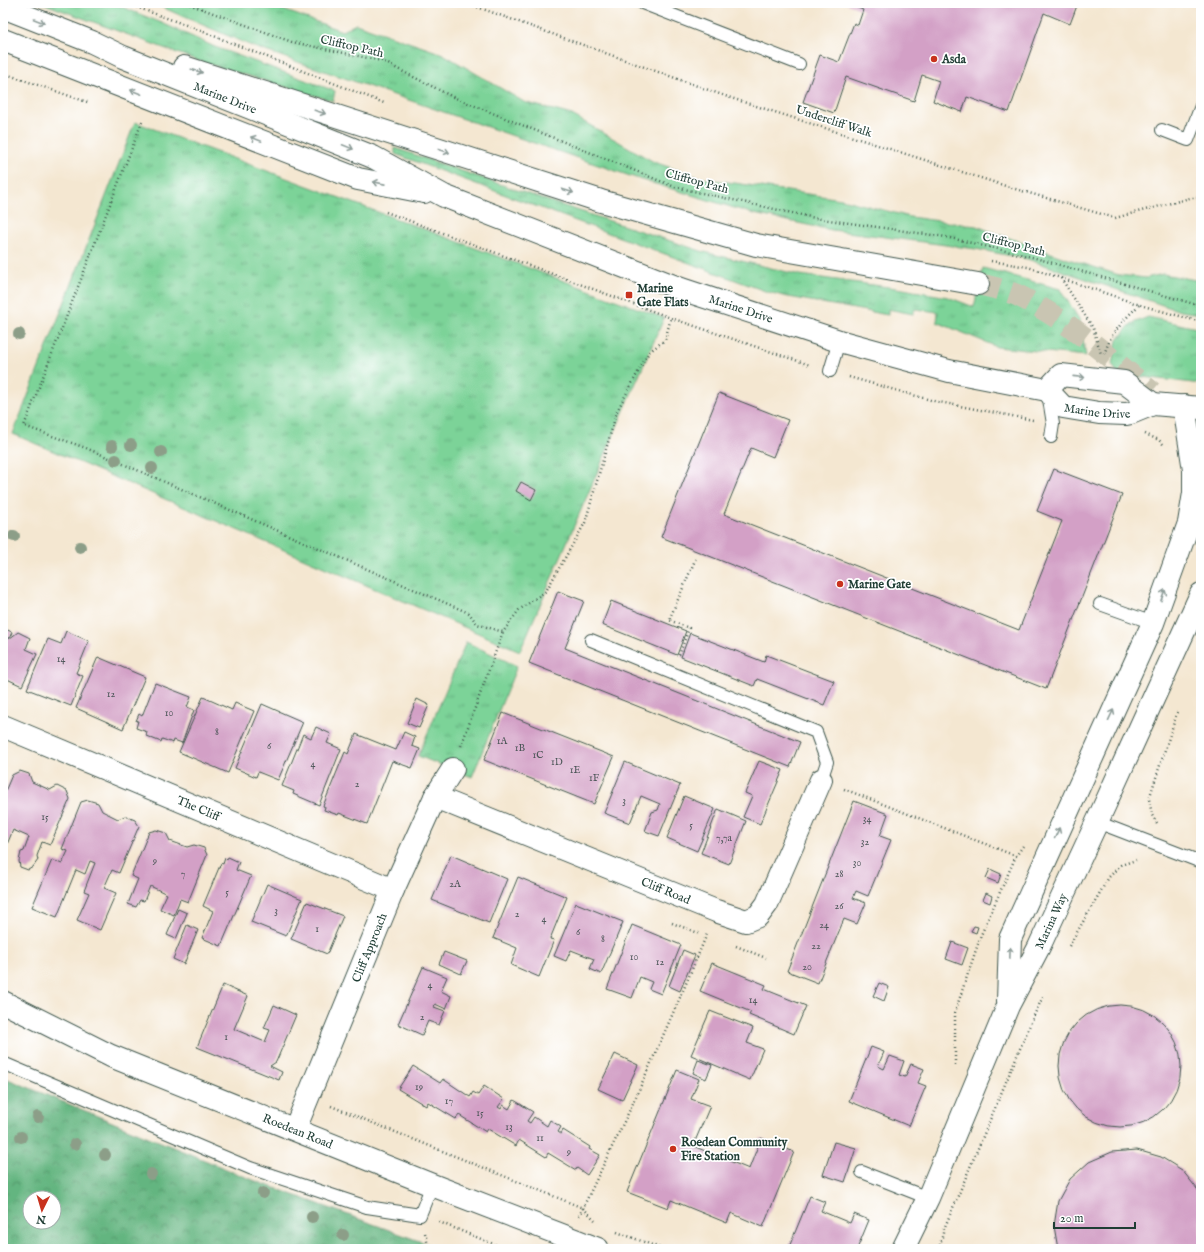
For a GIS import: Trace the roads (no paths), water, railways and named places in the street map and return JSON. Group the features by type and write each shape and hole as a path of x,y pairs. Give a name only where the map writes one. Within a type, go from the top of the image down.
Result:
{"main road":[{"name":"Marine Drive","path":"3,7 92,42 123,57 373,157 444,196 680,289 839,341 949,371 1047,390 1063,408 1099,413 1131,414 1153,404 1193,407"},
{"name":"Marine Drive","path":"3,40 358,179 444,196"},
{"path":"92,42 128,48 270,96 601,201 756,245 978,284"},
{"name":"Marine Drive","path":"1047,390 1061,375 1124,382 1153,404"},
{"path":"1008,1006 1010,939 1153,623 1189,523 1194,493 1193,407"},
{"name":"Marina Way","path":"904,1249 928,1198 1008,1006 1039,947 1201,594"},
{"name":"The Cliff","path":"3,726 393,890"},
{"name":"Cliff Approach","path":"295,1129 393,890 435,797 453,769"},
{"name":"Cliff Road","path":"435,797 716,911 746,921 758,916 767,904 821,780"},
{"name":"Roedean Road","path":"3,1002 111,1056 295,1129 432,1186 598,1249"}],"lane":[{"path":"642,3 799,64"},
{"path":"1162,130 1188,140 1201,106"},
{"path":"830,371 839,341"},
{"path":"1047,390 1053,424 1052,437"},
{"path":"1100,604 1153,623"},
{"path":"590,640 816,732 827,762 821,780"},
{"path":"1097,822 1201,862"},
{"path":"3,1063 250,1168 366,1206 420,1215 432,1186"},
{"path":"862,1172 928,1198"}],"tunnel":[{"path":"978,284 1017,295 1053,315 1104,352 1152,392"}],"place":[{"name":"Asda","path":"934,59"},
{"name":"Marine Gate Flats","path":"629,295"},
{"name":"Marine Gate","path":"840,584"},
{"name":"Roedean Community Fire Station","path":"673,1149"}]}
